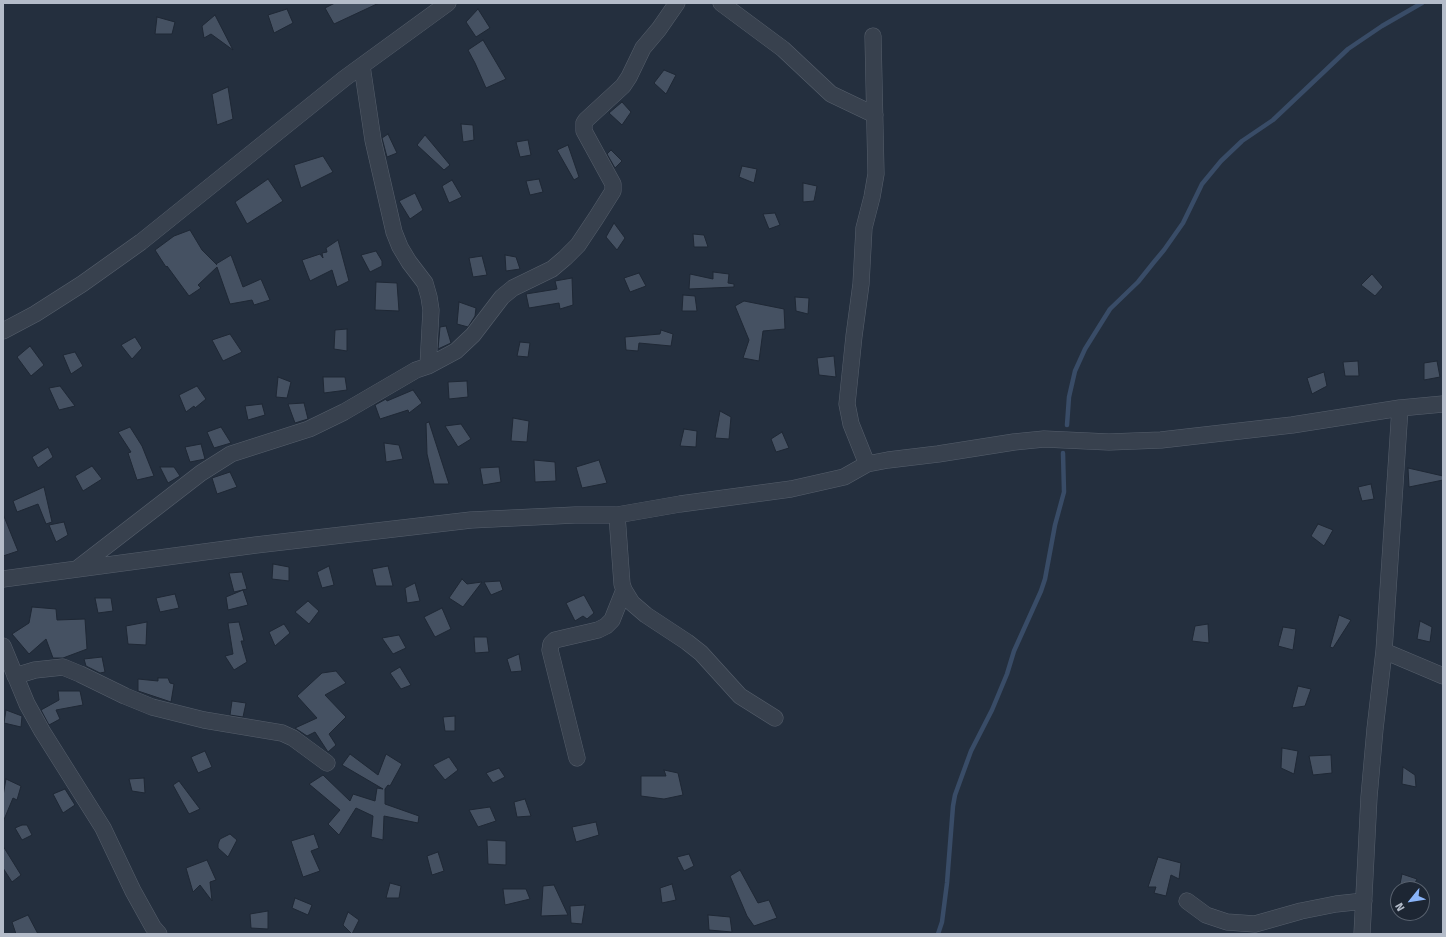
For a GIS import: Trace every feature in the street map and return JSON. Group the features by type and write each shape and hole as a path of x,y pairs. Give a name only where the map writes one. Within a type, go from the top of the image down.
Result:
{"street":[{"path":"3,332 35,314 82,284 141,242 362,66 448,3"},
{"path":"77,569 200,473 231,454 309,429 344,412 416,370 428,366 456,351 473,335 502,297 513,288 552,269 565,258 578,245 613,191 613,184 584,131 584,124 623,86 630,77 643,48 659,29 677,3"},
{"path":"721,3 783,49 831,94 875,115"},
{"path":"867,464 851,424 847,404 861,284 864,228 876,174 873,36"},
{"path":"362,66 373,140 394,232 400,247 409,262 425,283 429,297 431,310 428,366"},
{"path":"3,579 264,544 471,520 575,515 617,515 680,504 791,489 844,477 867,464 1006,443 1044,439 1109,442 1161,440 1292,425 1400,408 1443,404"},
{"path":"1362,934 1369,797 1384,651 1400,408"},
{"path":"617,515 622,584 632,603 646,615 701,653 740,696 775,718"},
{"path":"577,758 550,650 551,644 555,640 598,630 606,626 612,620 624,590"},
{"path":"3,646 27,704 103,828 153,927 159,934"},
{"path":"1384,651 1443,676"},
{"path":"15,676 35,670 63,667 152,707 204,720 282,733 293,738 327,763"},
{"path":"1187,901 1206,915 1220,920 1255,924 1301,911 1336,904 1364,901"}],"building":[{"path":"335,3 379,3 334,24 325,8"},
{"path":"287,9 293,23 274,33 268,15"},
{"path":"478,9 490,28 476,37 466,22"},
{"path":"215,15 233,50 211,34 204,38 202,26"},
{"path":"157,17 175,22 172,34 155,34"},
{"path":"483,40 506,79 486,88 468,50"},
{"path":"664,70 676,75 666,94 654,83"},
{"path":"228,87 233,119 217,125 212,94"},
{"path":"622,102 631,112 622,125 609,113"},
{"path":"461,124 473,125 474,140 463,142"},
{"path":"388,134 397,153 387,157 382,138"},
{"path":"425,135 450,165 444,170 417,145"},
{"path":"528,140 531,155 520,157 516,142"},
{"path":"568,145 579,177 574,180 557,150"},
{"path":"611,150 622,161 615,168 607,154"},
{"path":"323,156 333,172 301,188 294,165"},
{"path":"742,166 757,169 754,183 739,177"},
{"path":"268,179 283,201 247,224 235,202"},
{"path":"539,179 543,192 530,195 526,181"},
{"path":"452,180 462,197 449,203 442,186"},
{"path":"803,183 817,186 814,201 803,202"},
{"path":"415,193 423,210 410,219 399,201"},
{"path":"775,213 780,225 769,229 763,214"},
{"path":"614,223 625,238 617,250 606,237"},
{"path":"190,230 202,250 216,264 231,255 243,287 261,279 270,300 254,305 252,300 230,304 217,267 198,285 201,288 189,296 167,266 166,267 155,250 174,236"},
{"path":"693,234 704,235 708,247 694,247"},
{"path":"338,240 349,281 337,287 332,270 310,281 302,260 320,254 323,258 322,253 327,252 326,248"},
{"path":"376,251 382,261 382,266 370,272 361,255"},
{"path":"505,255 516,257 520,269 506,271"},
{"path":"482,256 487,275 473,277 469,258"},
{"path":"713,272 729,274 728,283 734,284 734,287 689,289 690,274 713,279"},
{"path":"639,273 646,286 630,292 624,278"},
{"path":"1372,274 1383,287 1375,296 1361,285"},
{"path":"572,278 573,305 560,309 559,303 529,308 526,294 557,289 555,281"},
{"path":"376,282 397,283 399,311 375,310"},
{"path":"683,295 695,296 697,311 682,311"},
{"path":"795,297 809,298 808,314 796,311"},
{"path":"744,301 784,309 785,329 763,331 759,361 743,358 749,340 735,306"},
{"path":"459,302 476,308 475,316 468,327 457,324"},
{"path":"446,326 451,343 438,349 440,327"},
{"path":"347,329 347,351 334,349 335,330"},
{"path":"661,330 673,334 671,346 639,343 638,351 626,350 625,337 660,334"},
{"path":"230,334 242,352 223,361 212,340"},
{"path":"135,337 142,348 132,359 121,345"},
{"path":"520,342 530,343 528,357 517,356"},
{"path":"30,346 44,365 31,376 17,357"},
{"path":"75,352 83,366 71,374 63,355"},
{"path":"834,356 836,377 819,375 817,358"},
{"path":"1358,361 1359,376 1345,376 1343,362"},
{"path":"1437,361 1440,377 1424,380 1424,363"},
{"path":"1324,372 1327,386 1312,394 1307,378"},
{"path":"278,377 291,382 287,398 276,397"},
{"path":"323,377 345,377 347,390 324,393"},
{"path":"467,381 468,397 449,399 448,382"},
{"path":"60,386 75,406 59,410 49,388"},
{"path":"197,386 206,399 195,408 194,406 186,412 179,395"},
{"path":"413,390 422,403 409,413 408,410 380,419 375,405 386,399 387,401"},
{"path":"304,403 308,419 295,423 288,404"},
{"path":"262,404 265,415 248,420 245,406"},
{"path":"720,411 731,417 729,439 715,438"},
{"path":"513,418 529,421 527,442 511,441"},
{"path":"429,422 449,484 434,484 427,454 426,423"},
{"path":"461,424 471,439 458,447 445,426"},
{"path":"130,427 142,446 154,476 137,480 128,453 131,452 118,432"},
{"path":"221,427 231,443 214,448 207,432"},
{"path":"684,429 697,431 696,447 680,446"},
{"path":"782,432 789,448 776,452 771,439"},
{"path":"384,443 399,445 403,459 386,462"},
{"path":"201,444 205,459 190,462 185,447"},
{"path":"48,447 53,457 38,468 32,457"},
{"path":"534,460 555,462 556,481 535,482"},
{"path":"599,460 607,483 582,488 576,467"},
{"path":"92,466 102,479 83,491 75,476"},
{"path":"160,467 174,467 180,476 168,483"},
{"path":"499,467 501,482 483,485 480,468"},
{"path":"1408,468 1443,476 1443,480 1409,487"},
{"path":"230,472 237,487 217,494 212,478"},
{"path":"1371,484 1374,499 1362,501 1358,487"},
{"path":"44,487 52,522 46,524 38,504 17,512 13,501"},
{"path":"3,514 18,551 3,556"},
{"path":"64,522 68,535 56,542 49,525"},
{"path":"1318,524 1333,530 1324,546 1311,536"},
{"path":"273,564 289,567 289,581 272,579"},
{"path":"329,566 334,585 322,588 317,572"},
{"path":"388,566 393,586 376,586 372,569"},
{"path":"242,572 247,589 234,592 229,573"},
{"path":"462,579 467,584 482,582 463,607 449,598"},
{"path":"500,581 503,590 491,595 484,582"},
{"path":"415,583 420,601 407,603 405,588"},
{"path":"243,590 248,605 228,610 226,597"},
{"path":"175,594 179,608 160,612 156,598"},
{"path":"584,595 594,613 587,619 583,616 575,621 566,603"},
{"path":"95,598 111,598 113,611 98,613"},
{"path":"308,601 319,611 309,624 295,612"},
{"path":"32,607 56,609 57,620 85,619 87,649 63,658 53,658 46,639 29,654 12,634 29,623"},
{"path":"442,608 451,629 435,637 424,617"},
{"path":"1339,615 1351,620 1333,648 1330,647"},
{"path":"1420,621 1432,627 1430,642 1417,639"},
{"path":"147,622 146,645 128,644 126,626"},
{"path":"239,622 244,641 241,641 247,662 234,670 225,656 233,654 228,623"},
{"path":"284,624 290,633 275,646 269,632"},
{"path":"1208,624 1209,643 1192,641 1195,626"},
{"path":"1283,627 1296,629 1293,650 1278,646"},
{"path":"399,635 406,648 393,654 382,638"},
{"path":"474,637 487,637 489,652 475,653"},
{"path":"519,654 522,671 511,672 507,659"},
{"path":"102,657 105,672 100,673 86,666 84,659"},
{"path":"400,667 411,685 401,689 390,673"},
{"path":"336,671 346,683 325,695 346,717 329,734 336,745 328,752 315,732 307,736 295,728 317,718 297,696 322,673"},
{"path":"158,678 168,678 170,683 174,684 171,702 138,691 138,679 158,681"},
{"path":"1298,686 1311,689 1305,706 1292,708"},
{"path":"58,691 80,691 83,705 56,710 60,719 49,725 41,710 59,700"},
{"path":"232,701 246,703 243,717 230,715"},
{"path":"6,710 22,716 21,727 4,723"},
{"path":"455,716 455,731 445,731 443,717"},
{"path":"1282,748 1298,751 1294,774 1281,768"},
{"path":"205,751 212,767 198,773 191,757"},
{"path":"350,754 378,775 386,754 402,764 390,786 388,785 385,789 385,804 419,816 418,823 384,816 383,840 371,837 373,816 356,808 339,835 328,824 340,810 309,784 323,775 350,801 353,794 375,801 377,788 383,789 342,765"},
{"path":"1331,755 1332,773 1313,775 1309,756"},
{"path":"449,757 458,770 445,780 433,765"},
{"path":"1403,767 1415,775 1416,787 1402,784"},
{"path":"499,768 505,777 493,783 486,773"},
{"path":"664,770 678,773 683,795 664,799 641,796 641,776 666,776"},
{"path":"144,778 145,793 132,791 129,779"},
{"path":"6,779 21,786 17,800 13,798 3,822 3,796"},
{"path":"179,781 200,809 189,814 173,785"},
{"path":"65,789 75,805 63,813 53,794"},
{"path":"525,799 531,816 517,817 514,802"},
{"path":"490,807 496,821 478,827 469,810"},
{"path":"596,822 599,835 576,842 572,827"},
{"path":"22,825 27,825 32,835 22,840 15,828"},
{"path":"230,834 237,840 228,857 218,848 218,844 220,839"},
{"path":"314,834 319,848 311,851 320,871 303,877 291,841"},
{"path":"487,840 506,841 506,865 488,864"},
{"path":"3,846 21,875 12,882 3,868"},
{"path":"438,852 444,871 432,875 427,856"},
{"path":"689,854 694,866 684,871 677,857"},
{"path":"1158,857 1181,863 1179,879 1171,875 1166,896 1154,893 1156,887 1148,887"},
{"path":"207,860 216,880 210,882 212,901 200,885 193,892 186,868"},
{"path":"740,870 758,903 769,900 777,918 754,926 747,916 730,876"},
{"path":"1402,874 1417,879 1416,881 1401,881"},
{"path":"390,883 401,886 399,898 386,898"},
{"path":"672,884 676,900 662,903 660,888"},
{"path":"554,885 568,915 541,916 543,886"},
{"path":"503,889 526,889 530,899 505,905"},
{"path":"295,898 312,905 308,915 292,908"},
{"path":"585,905 582,924 571,923 570,906"},
{"path":"268,911 268,929 251,928 250,914"},
{"path":"348,912 359,920 352,934 343,925"},
{"path":"28,915 38,934 16,934 12,922"},
{"path":"708,915 730,917 732,932 709,930"}],"waterway":[{"path":"1067,425 1069,397 1075,371 1085,349 1110,309 1138,282 1164,250 1183,223 1202,184 1221,161 1242,141 1273,120 1348,49 1382,26 1422,3"},
{"path":"938,934 942,922 947,883 955,795 971,751 992,710 1007,674 1014,651 1045,579 1055,525 1064,492 1063,453"}]}
